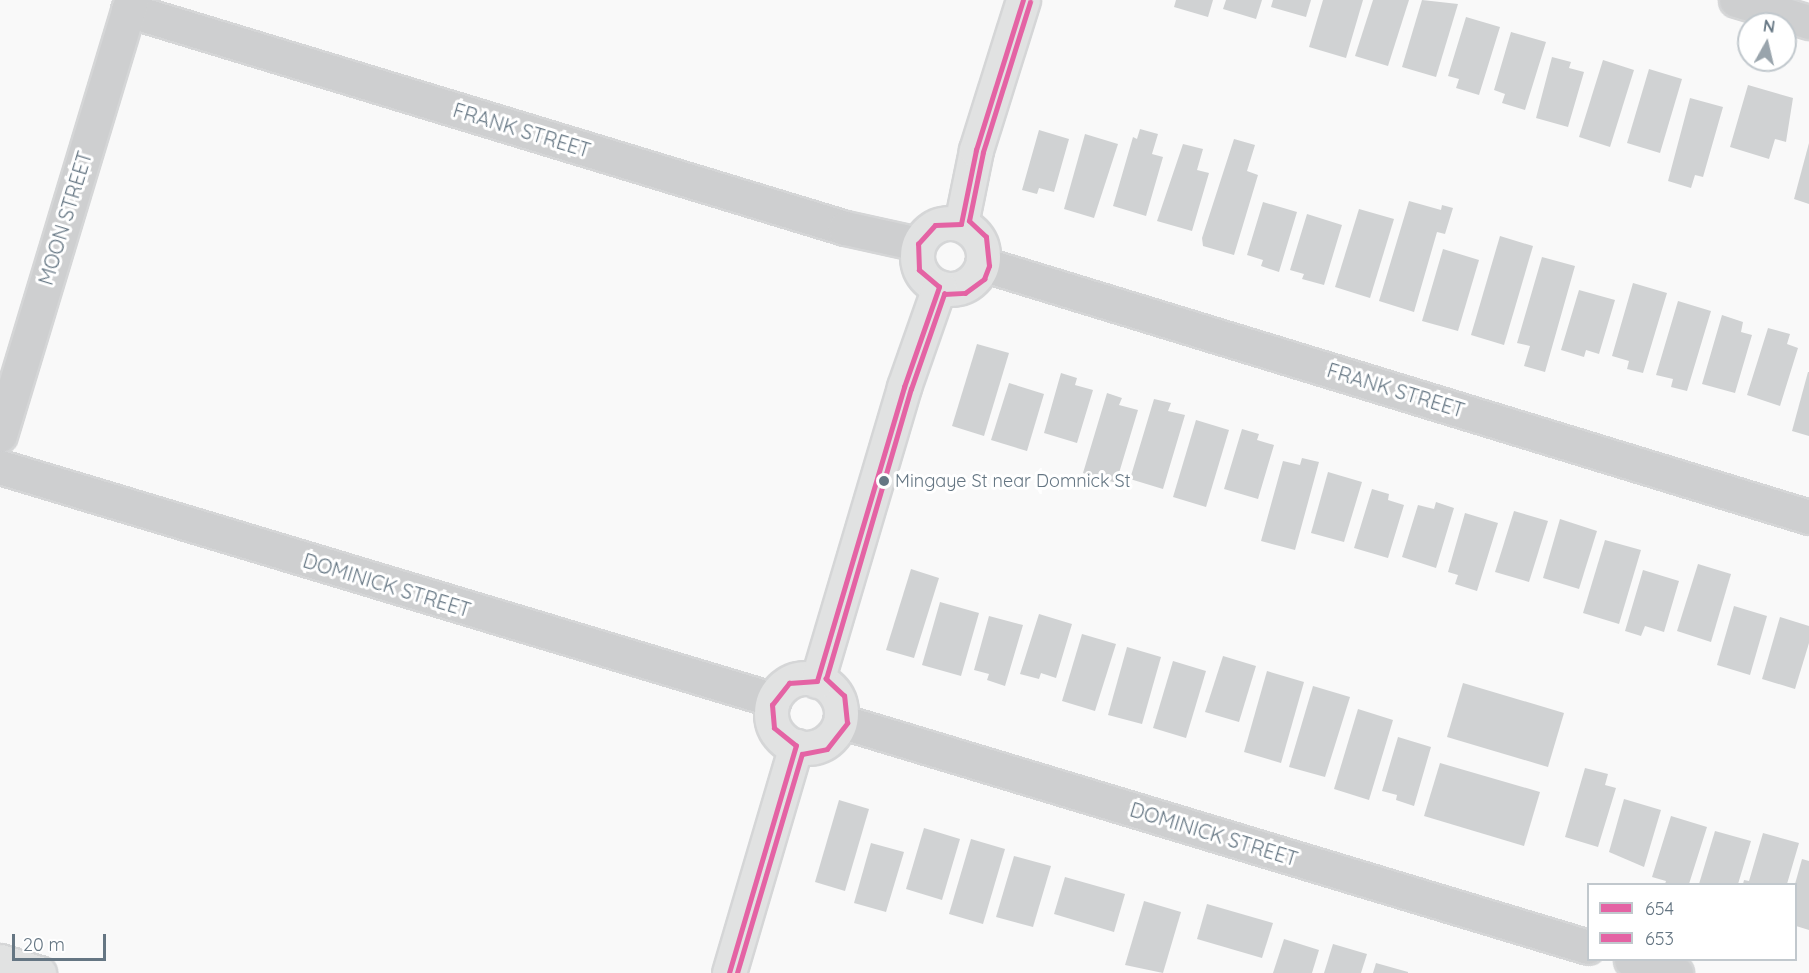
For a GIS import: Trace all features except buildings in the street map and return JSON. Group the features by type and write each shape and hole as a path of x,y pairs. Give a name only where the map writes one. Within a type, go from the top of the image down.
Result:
{"street":[{"path":"961,224 976,150 1023,0"},
{"path":"1736,0 1809,22"},
{"name":"FRANK STREET","path":"130,5 845,228 918,244"},
{"name":"MOON STREET","path":"0,435 130,5"},
{"path":"961,224 979,240 982,264 978,274 961,287 939,287 919,270 918,244 935,225 961,224"},
{"name":"FRANK STREET","path":"982,264 1809,517"},
{"path":"816,681 904,387 939,287"},
{"name":"DOMINICK STREET","path":"0,468 774,700"},
{"path":"816,681 837,699 840,721 823,743 813,747 796,746 774,728 774,700 789,683 816,681"},
{"name":"DOMINICK STREET","path":"840,721 1587,946"},
{"path":"729,973 796,746"},
{"path":"0,961 39,973"},
{"path":"1634,961 1676,973"}],"transit line":[{"name":"654","path":"729,973 796,746 774,728 772,705 789,683 817,681 904,387 939,287 919,270 918,244 935,225 961,224 976,150 1023,0"},
{"name":"653","path":"737,973 802,754 827,749 847,723 844,696 826,679 911,389 944,294 965,293 984,279 989,266 986,237 969,221 983,152 1030,2"}],"place":[{"name":"Mingaye St near Domnick St","path":"884,481"}]}
